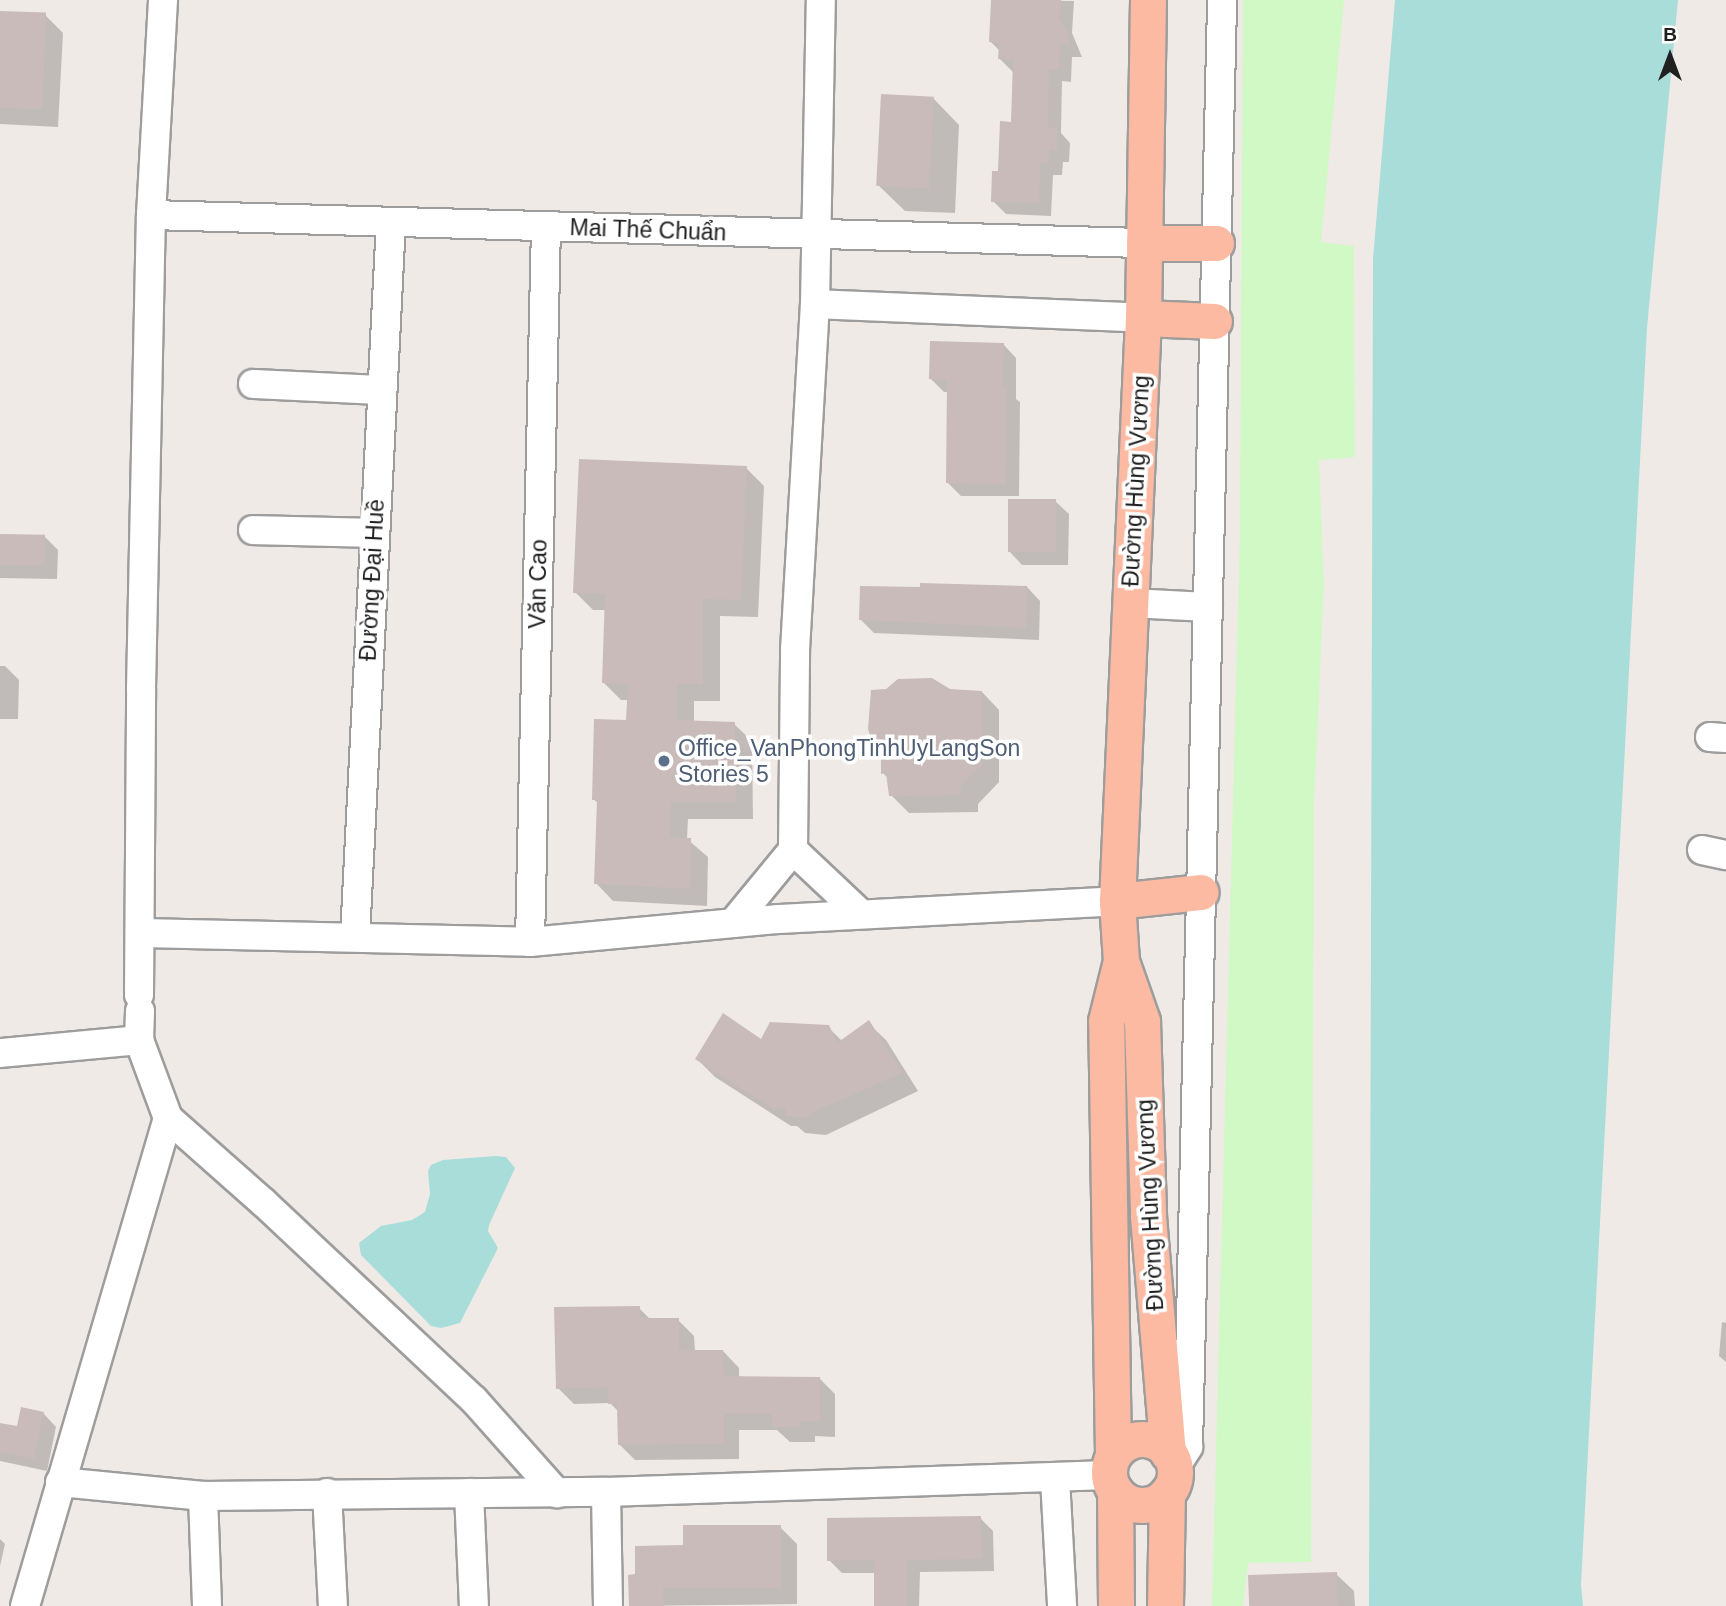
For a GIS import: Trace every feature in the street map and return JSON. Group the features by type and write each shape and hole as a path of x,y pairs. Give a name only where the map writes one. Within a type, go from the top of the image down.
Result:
{"main road":[{"name":"Đường Hùng Vương","path":"1148,0 1143,317 1117,901 1121,961 1142,1021 1148,1216 1170,1471 1166,1606"},
{"path":"1144,243 1216,243"},
{"path":"1143,317 1214,321"},
{"path":"1117,901 1200,892"},
{"name":"Đường Hùng Vương","path":"1116,1606 1106,1021 1121,961"},
{"path":"1147,1439 1159,1444 1170,1471 1158,1500 1135,1504 1112,1473 1122,1445 1147,1439"}],"street":[{"path":"163,0 151,215 141,688 142,933 139,1040 168,1118 263,1202 474,1400 557,1493"},
{"path":"733,923 793,850 794,650 815,304 821,0"},
{"path":"1170,1471 1188,1447 1222,0"},
{"name":"Mai Thế Chuẩn","path":"151,215 815,236 1144,243"},
{"name":"Đường Đại Huề","path":"355,937 391,222"},
{"name":"Văn Cao","path":"530,942 546,227"},
{"path":"815,304 1143,317"},
{"path":"253,384 382,390"},
{"path":"253,530 374,533"},
{"path":"1130,603 1208,607"},
{"path":"793,850 861,914"},
{"path":"142,933 530,942 861,914 1117,901"},
{"path":"0,1053 139,1040"},
{"path":"26,1606 168,1118"},
{"path":"60,1482 203,1496 557,1493 1055,1479 1112,1473"},
{"path":"1055,1479 1062,1606"},
{"path":"606,1492 608,1606"},
{"path":"327,1493 333,1606"},
{"path":"470,1493 474,1606"},
{"path":"203,1496 207,1606"}],"green space":[{"path":"1243,0 1344,0 1321,242 1354,246 1355,457 1319,460 1324,584 1314,805 1311,1562 1248,1563 1243,1606 1212,1606 1240,530"}],"water":[{"path":"1395,0 1678,0 1647,328 1581,1585 1583,1606 1369,1606 1373,259"},
{"path":"506,1157 515,1168 489,1225 488,1231 498,1248 460,1323 441,1328 431,1326 361,1255 359,1243 381,1226 412,1220 425,1212 430,1194 428,1171 431,1165 443,1160"}],"building":[{"path":"991,0 1061,0 1059,19 1067,31 1070,45 1060,44 1059,70 1049,69 1048,127 1057,128 1057,150 1050,149 1049,163 1040,163 1039,203 991,202 992,171 998,171 1000,121 1011,122 1013,60 998,59 999,43 989,42"},
{"path":"0,11 46,13 43,110 0,108"},
{"path":"881,94 934,97 929,189 876,186"},
{"path":"930,341 1004,343 1003,387 1007,387 1006,484 946,483 947,380 929,379"},
{"path":"579,459 747,466 741,600 703,599 703,684 677,684 677,720 735,722 736,802 671,802 670,837 691,838 690,889 594,884 597,800 592,800 594,719 626,720 628,684 602,683 605,594 573,593"},
{"path":"1008,499 1056,499 1056,552 1008,552"},
{"path":"0,534 45,535 44,566 0,565"},
{"path":"920,583 1027,586 1026,628 859,620 860,586 920,587"},
{"path":"932,678 950,689 982,691 982,764 961,786 961,795 889,796 886,773 881,774 881,758 876,757 868,729 871,690 886,689 898,679"},
{"path":"723,1013 761,1039 770,1022 829,1025 837,1043 869,1020 902,1073 809,1114 808,1118 785,1116 786,1109 772,1108 695,1059"},
{"path":"640,1306 640,1318 679,1318 679,1350 723,1350 724,1376 820,1377 820,1422 800,1421 799,1427 772,1427 772,1414 724,1414 724,1444 618,1445 617,1404 608,1404 608,1387 556,1389 554,1307"},
{"path":"21,1407 44,1412 34,1459 0,1452 0,1423 17,1426"},
{"path":"981,1516 982,1559 907,1560 907,1606 874,1606 874,1560 827,1561 827,1518"},
{"path":"683,1525 781,1525 781,1588 663,1588 664,1606 629,1606 628,1575 635,1574 635,1546 683,1545"},
{"path":"1337,1572 1338,1606 1249,1606 1248,1575"}],"place":[{"name":"Office_VanPhongTinhUyLangSon Stories 5","path":"664,761"}]}
